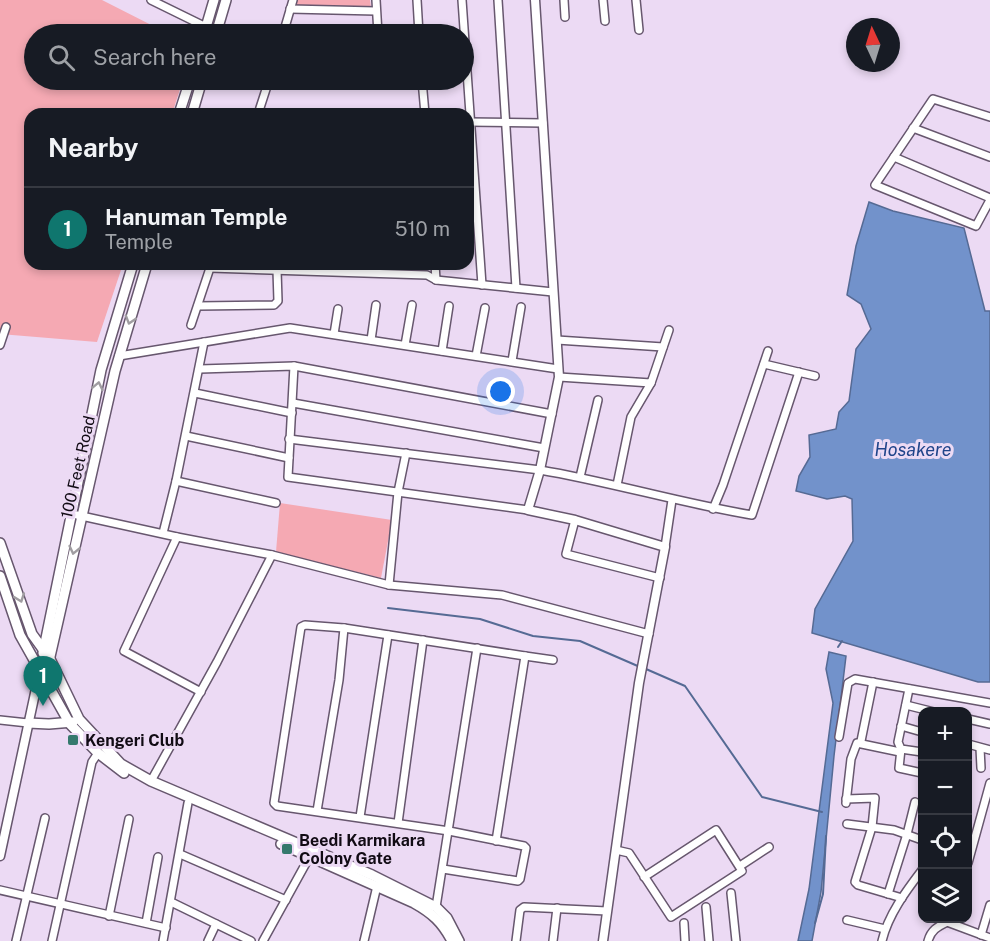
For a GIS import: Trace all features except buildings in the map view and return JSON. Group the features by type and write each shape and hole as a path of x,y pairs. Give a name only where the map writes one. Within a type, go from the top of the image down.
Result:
{"main road":[{"path":"207,24 214,0"},
{"path":"219,24 226,0"},
{"path":"181,108 187,90"},
{"path":"194,108 199,90"},
{"name":"100 Feet Road","path":"40,670 101,370 131,270"},
{"name":"100 Feet Road","path":"45,679 119,356 145,270"},
{"path":"0,543 32,634 50,659 74,721 121,764 151,781 311,854 433,914 444,926 452,941"},
{"path":"0,576 20,635 45,679 98,753 117,769 148,786 188,803 311,854 372,875 436,907 447,918 459,941"},
{"path":"28,723 74,721"}],"street":[{"path":"151,0 193,24"},
{"path":"286,24 293,0"},
{"path":"376,0 377,24"},
{"path":"417,0 418,24"},
{"path":"462,0 463,24"},
{"path":"498,0 516,288"},
{"path":"528,510 540,470 559,373 535,0"},
{"path":"564,0 565,17"},
{"path":"603,0 605,21"},
{"path":"636,0 639,30"},
{"path":"290,9 376,11"},
{"path":"260,108 265,90"},
{"path":"423,90 424,108"},
{"path":"467,90 468,108"},
{"path":"894,157 990,199 976,226 875,185 933,99 990,117"},
{"path":"474,122 543,123"},
{"path":"913,128 990,157"},
{"path":"474,185 482,285"},
{"path":"191,326 210,270"},
{"path":"198,306 274,306 278,301 277,270 427,275 436,280 553,292"},
{"path":"435,270 436,280"},
{"path":"371,340 376,305"},
{"path":"405,345 412,305"},
{"path":"442,351 449,306"},
{"path":"512,361 522,307"},
{"path":"476,356 485,308"},
{"path":"334,334 338,309"},
{"path":"0,345 6,327"},
{"path":"119,356 290,328 512,361 559,373 651,383"},
{"path":"617,485 631,417 651,383 669,330"},
{"path":"557,340 663,347"},
{"path":"163,533 186,436 204,342"},
{"path":"713,509 768,351"},
{"path":"764,364 815,376"},
{"path":"200,369 294,366 552,414"},
{"path":"294,366 288,477 528,510 575,520 665,547"},
{"path":"289,438 540,470 617,485 713,509 752,515 799,372"},
{"path":"195,393 292,413"},
{"path":"580,477 597,400"},
{"path":"293,403 544,448"},
{"path":"186,436 289,458"},
{"path":"388,585 398,492 406,453"},
{"path":"176,481 276,503"},
{"path":"603,941 639,682 660,578 672,500"},
{"path":"71,514 272,555 388,585 502,595 649,634"},
{"path":"575,520 566,554 660,578"},
{"path":"177,537 124,651 201,692"},
{"path":"151,781 201,692 272,555"},
{"path":"443,869 518,882 526,848 449,831 278,806 274,803 301,627 305,625 344,628 553,660"},
{"path":"318,811 339,680 344,628"},
{"path":"360,817 388,635"},
{"path":"398,823 423,640"},
{"path":"436,907 477,648"},
{"path":"496,841 525,656"},
{"path":"0,856 40,670"},
{"path":"839,737 848,683 855,679 990,703"},
{"path":"861,741 873,682"},
{"path":"909,689 898,742 901,751 898,768 918,772"},
{"path":"906,705 918,708"},
{"path":"0,720 28,723"},
{"path":"972,720 990,724"},
{"path":"901,726 918,731"},
{"path":"902,898 858,885 855,882 872,827 875,798 846,801 851,759 857,743 918,752"},
{"path":"972,745 990,750"},
{"path":"980,748 981,768"},
{"path":"55,940 60,905 92,762 98,753"},
{"path":"972,845 990,783"},
{"path":"888,894 908,834 915,802"},
{"path":"163,941 188,803"},
{"path":"16,941 45,819"},
{"path":"109,916 129,819"},
{"path":"847,824 908,834 918,838"},
{"path":"616,850 629,853 644,876 671,917 742,871 716,830 644,876"},
{"path":"740,866 769,847"},
{"path":"180,854 286,900"},
{"path":"263,941 311,854"},
{"path":"146,923 158,857"},
{"path":"882,941 885,929 902,898 918,876"},
{"path":"364,941 377,886"},
{"path":"0,890 166,928"},
{"path":"731,893 736,941"},
{"path":"171,902 251,941"},
{"path":"981,935 990,905"},
{"path":"516,941 522,908 607,911"},
{"path":"553,941 557,908"},
{"path":"706,908 709,941"},
{"path":"847,920 885,929"},
{"path":"684,923 686,941"},
{"path":"928,941 930,934 942,923"},
{"path":"954,923 990,938"},
{"path":"208,941 216,924"}],"shaded area":[{"path":"0,0 102,0 149,24 24,24 24,90 180,90 174,108 24,108 24,270 121,270 97,342 0,334"},
{"path":"296,0 370,0 371,8 294,6"},
{"path":"280,503 392,520 381,578 276,552"}],"water":[{"name":"Hosakere","path":"869,202 893,211 964,228 985,311 990,311 990,682 978,682 812,633 815,609 853,541 852,499 845,496 827,499 796,491 799,476 810,457 809,435 836,429 839,412 849,401 856,349 871,329 861,304 847,295 856,246"},
{"path":"829,652 846,656 821,892 812,941 798,941 809,889 833,703 826,669"}],"waterway":[{"path":"388,608 480,619 533,636 580,641 640,667"},
{"path":"838,647 842,641"},
{"path":"646,669 685,686 762,797 822,812"},
{"path":"815,923 823,894 826,836"}],"place":[{"name":"Hanuman Temple","path":"43,706"},
{"name":"Kengeri Club","path":"73,740"},
{"name":"Beedi Karmikara Colony Gate","path":"287,849"}]}
